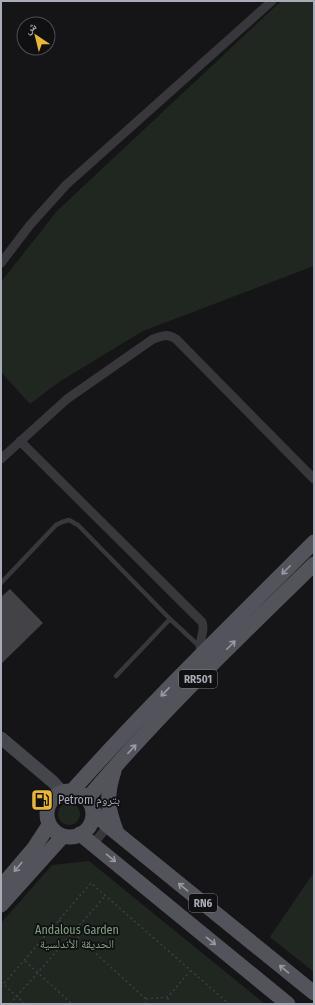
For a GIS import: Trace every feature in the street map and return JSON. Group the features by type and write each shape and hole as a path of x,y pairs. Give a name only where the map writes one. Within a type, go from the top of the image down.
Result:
{"main road":[{"name":"RR501","path":"67,791 89,773 314,542"},
{"name":"RR501","path":"90,805 101,783 204,654 314,564"},
{"path":"113,830 110,815 109,786 116,765"},
{"path":"67,791 52,798 49,803 46,814 49,825 53,830 63,836 75,836 80,834 90,825 90,805"},
{"name":"RN6","path":"67,791 80,793 113,830 314,993"},
{"path":"1,905 39,852 49,825"},
{"name":"RN6","path":"80,834 288,1004"},
{"path":"1,886 39,852 63,836"}],"street":[{"path":"1,262 30,225 66,185 272,1"},
{"path":"1,459 67,399 153,339 164,335 170,335 176,339 314,479"},
{"path":"20,441 202,622 204,654"},
{"path":"1,738 53,782 67,791"},
{"path":"89,773 101,783"},
{"path":"93,844 113,830"}],"lane":[{"path":"1,583 56,525 69,520 78,525 204,654"},
{"path":"116,676 170,618"}],"path":[{"path":"1,987 91,884 229,1004"},
{"path":"10,1004 105,896"},
{"path":"59,920 72,934 146,999 168,997"},
{"path":"24,960 37,974 72,1004"},
{"path":"168,1004 168,997 190,971"},
{"path":"1,982 26,1004"},
{"path":"146,999 146,1004"}],"green space":[{"path":"281,1 314,1 314,266 143,331 59,382 30,404 1,372 1,282 57,211"},
{"path":"69,803 77,806 80,814 77,822 69,825 61,822 58,814 61,806"},
{"name":"Andalous Garden الحديقة الأندلسية","path":"89,861 265,1004 1,1004 1,923 52,865"},
{"path":"314,872 314,972 270,937"}],"building":[{"path":"10,589 43,623 1,664 1,597"},
{"name":"Petrom بتروم","path":"38,793 47,794 46,806 37,805"}],"place":[{"name":"Petrom بتروم","path":"42,800"}]}
